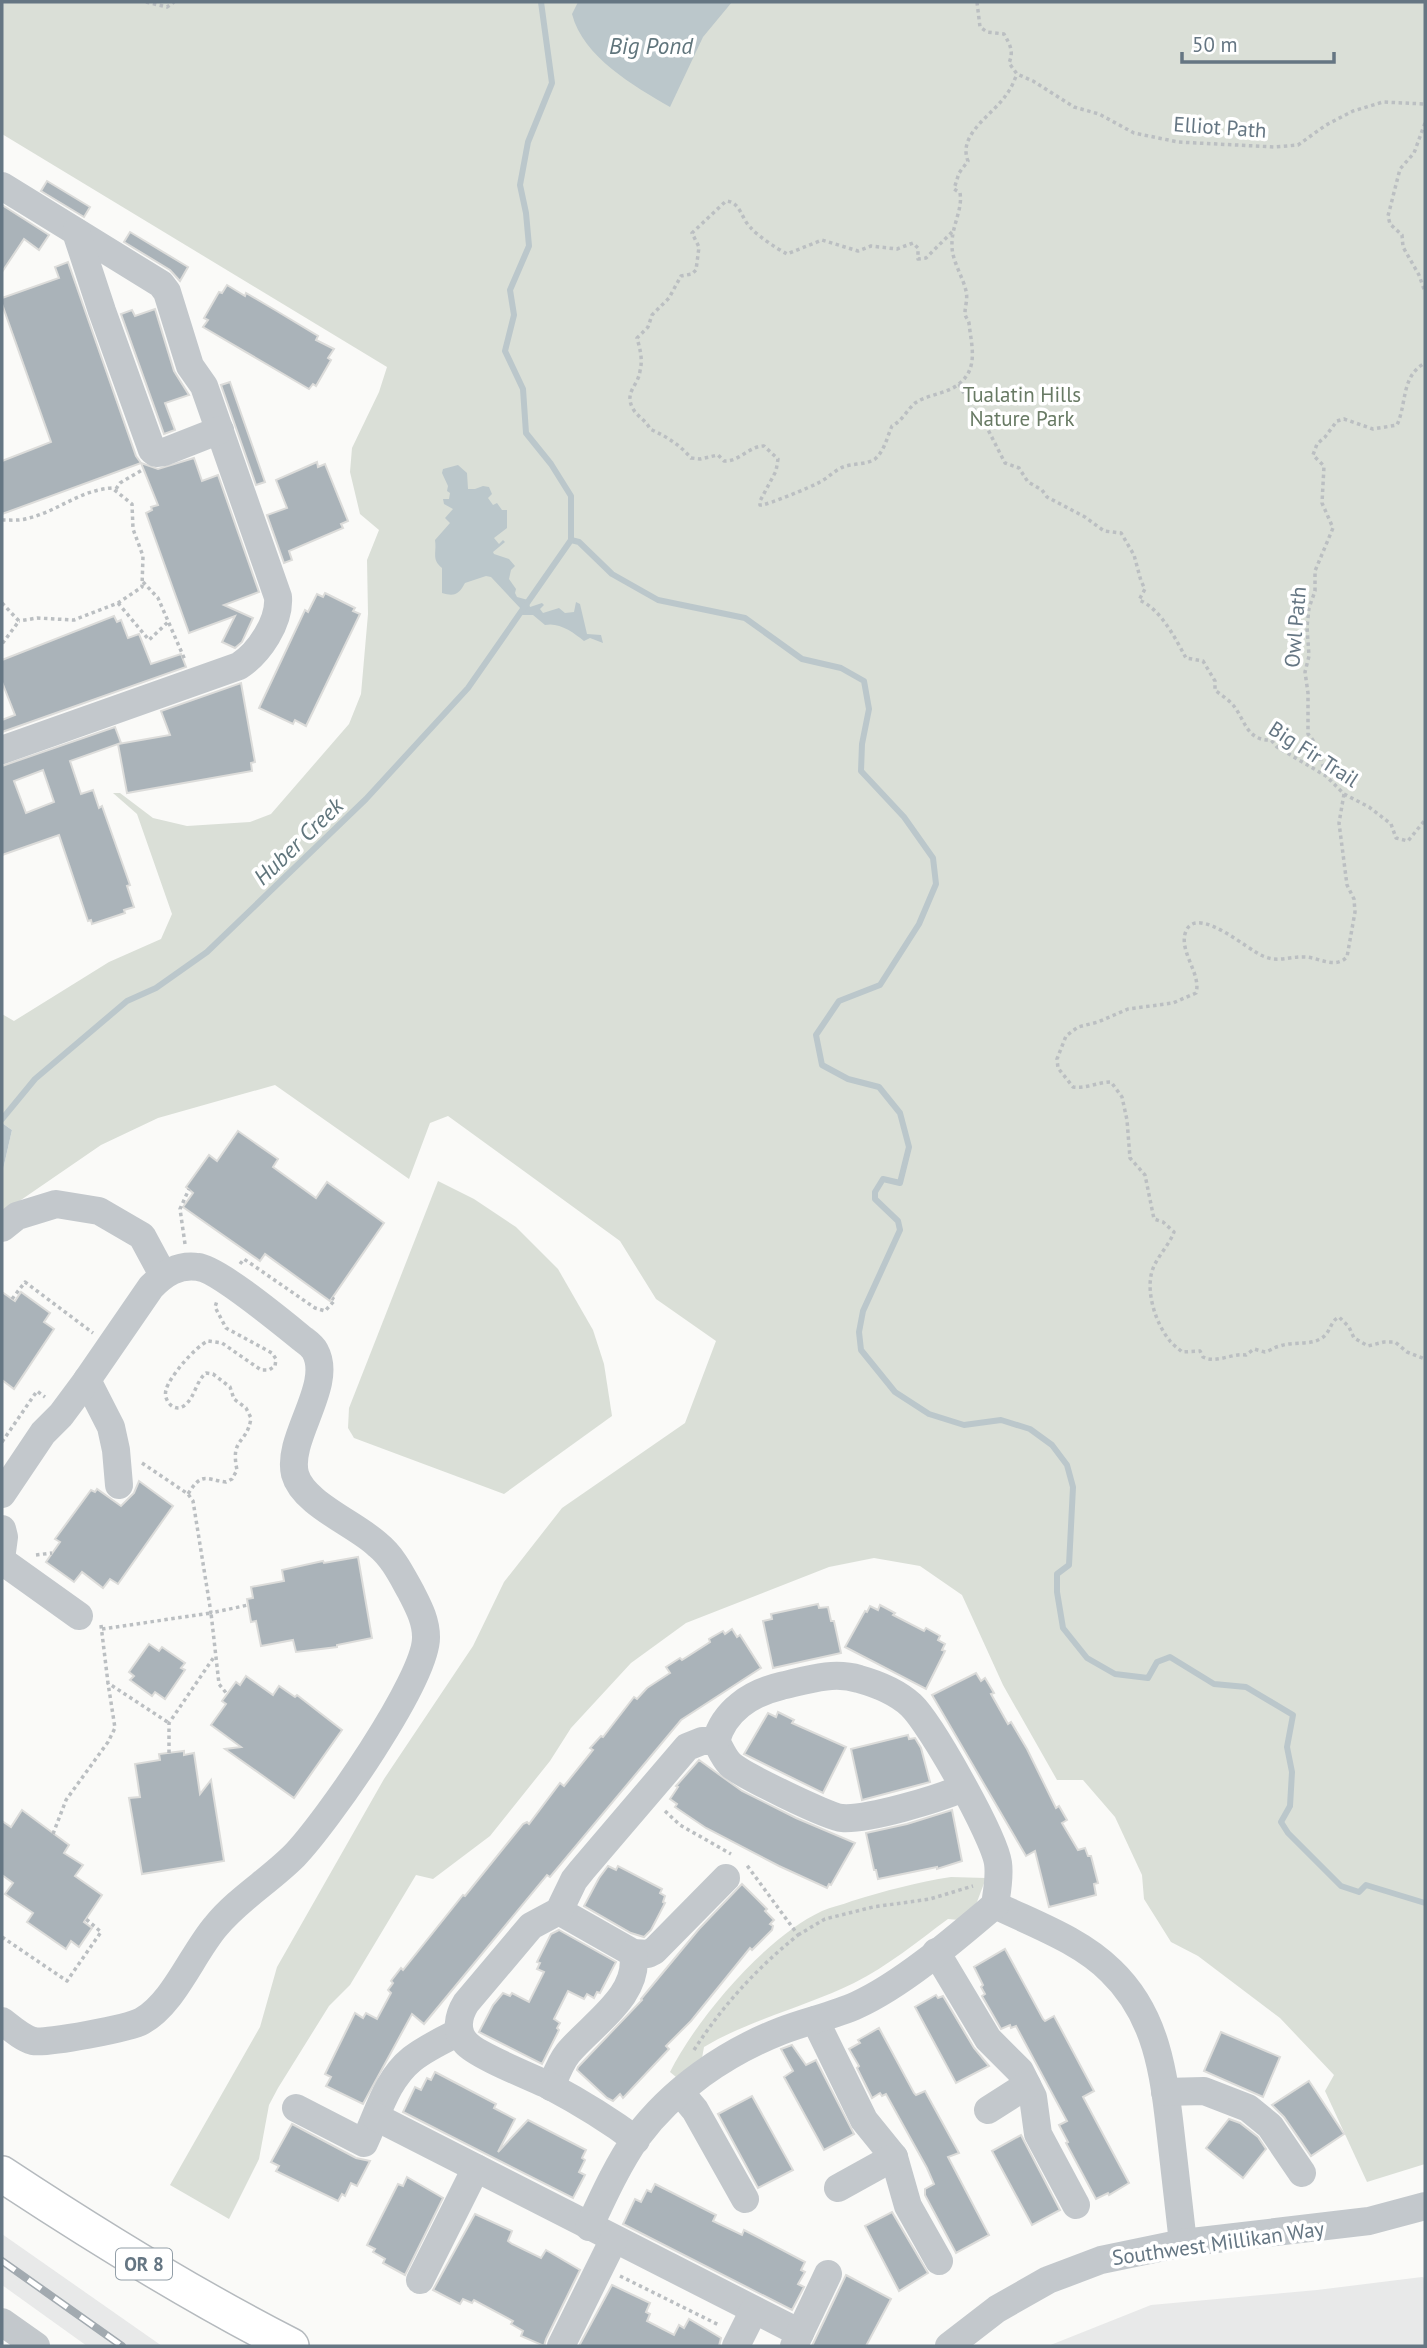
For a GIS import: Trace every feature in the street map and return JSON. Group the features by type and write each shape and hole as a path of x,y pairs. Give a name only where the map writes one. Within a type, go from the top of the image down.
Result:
{"main road":[{"name":"OR 8","path":"2,2174 101,2239 236,2318 291,2346"}],"street":[{"path":"2,186 161,284 167,292 190,366 204,386 278,597 276,615 251,658 239,666 2,750"},
{"path":"76,232 149,445 156,453 220,430"},
{"path":"2,1228 17,1216 56,1204 99,1211 142,1236 163,1275"},
{"path":"2,1494 43,1433 61,1415 87,1380 151,1287 163,1275 185,1266 201,1267 227,1282 315,1351 319,1366 317,1388 296,1448 295,1472 309,1495 368,1536 390,1558 422,1612 426,1649 421,1664 390,1720 324,1820 272,1877 221,1920 154,2012 131,2026 49,2041 34,2041 2,2021"},
{"path":"87,1380 111,1427 119,1485"},
{"path":"2,1529 2,1552"},
{"path":"2,1561 94,1622"},
{"path":"561,2346 636,2140 663,2108 716,2063 735,2052 783,2030 873,1997 995,1905 999,1876 995,1847 963,1788 923,1719 912,1706 883,1688 848,1676 820,1677 761,1693 733,1710 719,1727 716,1741 731,1765 817,1810 837,1817 855,1818 938,1798 963,1788"},
{"path":"636,2140 551,2087 469,2047 459,2032 460,2012 531,1926 559,1911 574,1880 645,1793 687,1747 702,1741 716,1741"},
{"path":"559,1911 633,1953 648,1954 726,1878"},
{"path":"995,1905 1082,1949 1111,1971 1146,2020 1159,2055 1183,2243"},
{"path":"936,1952 988,2039 1015,2065 1027,2085 1033,2097 1038,2134 1076,2205"},
{"path":"551,2087 565,2057 630,1985 635,1970 633,1953"},
{"path":"815,2020 864,2120 894,2157 908,2206 939,2262"},
{"path":"296,2109 363,2143 383,2096 410,2060 459,2032"},
{"path":"988,2110 1027,2085"},
{"path":"1165,2092 1204,2091 1248,2108 1270,2126 1302,2173"},
{"path":"680,2092 695,2110 745,2199"},
{"path":"376,2117 754,2310 797,2340 828,2274"},
{"path":"838,2188 894,2157"},
{"path":"420,2280 476,2168"},
{"name":"Southwest Millikan Way","path":"949,2346 997,2309 1048,2280 1101,2260 1183,2243 1369,2221 1425,2206"},
{"path":"739,2341 754,2310"},
{"path":"2,2322 36,2346"}],"path":[{"path":"146,2 167,7 174,2"},
{"path":"953,232 921,260 918,258 918,248 913,243 897,249 871,246 858,251 822,240 787,254 750,228 741,211 732,201 726,201 692,233 699,247 696,270 692,274 681,275 670,298 652,315 649,327 637,338 642,354 640,373 631,388 634,411 646,421 650,429 662,432 666,439 682,446 691,458 718,455 724,461 731,462 755,447 764,446 778,459 776,471 760,500 760,505 766,506 776,499 819,483 843,467 872,461 887,442 892,426 916,403 959,384 972,368 972,337 965,313 966,289 961,282 962,276 951,248 961,200 960,192 954,189 959,173 968,161 965,155 966,142 1005,97 1017,74 1009,63 1013,55 1012,49 1004,34 987,32 980,27 977,2"},
{"name":"Elliot Path","path":"1017,74 1074,107 1099,114 1134,133 1178,142 1275,147 1298,145 1326,125 1353,111 1383,103 1425,104"},
{"path":"1425,123 1414,153 1400,169 1388,216 1390,224 1402,235 1403,247 1425,292"},
{"name":"Owl Path","path":"1326,776 1317,753 1316,742 1308,734 1305,672 1309,656 1307,627 1309,607 1315,591 1315,571 1333,528 1322,503 1324,466 1313,455 1317,443 1337,421 1344,419 1373,429 1397,425 1406,385 1418,367 1425,363"},
{"name":"Big Fir Trail","path":"959,384 971,407 980,414 1005,463 1019,468 1028,482 1042,490 1047,497 1085,517 1104,531 1121,533 1134,555 1146,589 1139,600 1149,604 1175,637 1186,658 1203,661 1214,681 1215,690 1233,704 1244,726 1263,740 1271,740 1277,747 1326,776 1344,794 1391,824 1396,838 1408,841 1425,820"},
{"path":"116,489 120,483 142,471 156,453"},
{"path":"2,520 32,518 63,502 101,489 116,489 132,505 133,529 143,556 144,582 142,587 118,603 74,620 37,618 19,621 2,644"},
{"path":"144,582 158,598 194,682"},
{"path":"2,603 19,621"},
{"path":"118,603 149,640"},
{"path":"143,643 168,622"},
{"path":"1344,794 1339,823 1347,885 1354,899 1355,912 1347,957 1342,962 1305,957 1278,961 1262,956 1244,942 1202,922 1194,923 1188,928 1185,943 1198,985 1196,993 1173,1003 1128,1009 1078,1027 1066,1036 1057,1059 1058,1068 1073,1087 1111,1082 1122,1097 1130,1158 1145,1175 1154,1219 1163,1222 1174,1232 1160,1259 1155,1263 1150,1284 1152,1302 1161,1328 1170,1342 1182,1352 1200,1351 1203,1357 1214,1361 1237,1354 1246,1355 1254,1349 1268,1352 1281,1345 1298,1342 1306,1344 1325,1336 1332,1322 1339,1317 1358,1341 1368,1346 1395,1342 1407,1352 1425,1359"},
{"path":"187,1252 180,1203 189,1189"},
{"path":"188,1494 206,1477 226,1482 232,1479 237,1470 235,1447 246,1434 251,1418 246,1408 234,1399 230,1387 213,1374 206,1373 199,1378 186,1405 179,1408 173,1408 164,1394 168,1384 197,1347 208,1340 222,1343 261,1370 269,1370 275,1366 276,1360 272,1353 226,1328 218,1314 215,1307 227,1282 244,1259 315,1308 325,1311 335,1300 332,1298"},
{"path":"12,1299 25,1282 99,1337"},
{"path":"138,1460 188,1494 192,1501 211,1613 219,1684 227,1694"},
{"path":"53,1834 66,1800 115,1728 94,1622 211,1613 248,1605"},
{"path":"169,1753 169,1723 215,1655"},
{"path":"108,1683 169,1723"},
{"path":"645,1793 680,1825 740,1858 752,1868 798,1935 749,1978 691,2054"},
{"path":"2,1937 66,1981 102,1932 86,1919"},
{"path":"17,1947 21,1941"},
{"path":"616,2274 739,2341"}],"shaded area":[{"path":"2,2234 162,2346 87,2346 2,2285"},
{"path":"1425,2278 1425,2346 1048,2346 1151,2305 1317,2290"}],"green space":[{"name":"Tualatin Hills Nature Park","path":"2,2 1425,2 1425,2164 1367,2182 1325,2091 1334,2075 1280,2018 1198,1956 1171,1942 1144,1899 1142,1875 1115,1817 1083,1780 1057,1780 1003,1685 962,1595 920,1566 874,1558 829,1567 686,1623 631,1663 571,1728 550,1761 490,1836 433,1879 416,1875 350,1985 329,2006 278,2088 269,2105 259,2159 229,2219 170,2185 260,2027 277,1967 384,1779 473,1646 504,1582 562,1508 685,1423 716,1341 656,1299 620,1241 448,1116 430,1123 409,1179 275,1085 158,1118 101,1145 2,1213 2,1174 12,1130 2,1123 2,1014 14,1021 109,962 161,939 172,914 137,814 113,793 120,793 153,818 187,826 250,822 271,814 349,724 361,694 368,614 367,560 379,530 360,514 350,472 352,448 379,392 387,367 2,134"},
{"path":"438,1181 474,1199 516,1227 558,1269 593,1330 604,1364 612,1416 504,1494 354,1438 348,1428 349,1408"},
{"path":"951,1877 986,1878 977,1902 959,1920 948,1919 891,1961 854,1983 722,2037 704,2047 702,2058 676,2077 670,2072 697,2028 735,1981 756,1959 800,1923 822,1911 852,1901"}],"water":[{"name":"Big Pond","path":"578,2 732,2 703,37 670,107 626,80 598,57 587,44 572,14"},
{"path":"458,465 467,473 468,489 489,487 492,494 488,498 493,505 497,503 502,510 507,510 507,528 494,538 499,544 503,540 505,542 493,552 509,559 515,566 509,579 516,589 517,597 528,600 530,607 542,603 544,605 540,609 543,613 559,608 565,613 574,612 576,602 580,604 587,634 601,635 603,643 590,638 584,641 561,626 545,625 533,615 522,615 521,609 491,577 465,583 456,594 442,593 442,568 435,559 435,540 450,523 445,518 453,509 444,504 443,499 449,499 450,493 442,473 443,469"},
{"path":"2,1123 12,1130 2,1174"}],"building":[{"path":"47,181 90,207 84,217 41,191"},
{"path":"2,205 49,235 39,250 24,239 2,272"},
{"path":"130,232 188,267 180,281 170,270 124,242"},
{"path":"68,262 136,456 141,463 2,514 2,461 51,442 2,298 59,278 55,267"},
{"path":"227,285 275,310 318,336 316,340 334,349 328,358 331,360 316,386 313,384 309,389 203,327 208,320 204,318 219,292 222,293"},
{"path":"155,309 174,371 189,395 165,403 175,430 164,434 121,314 132,310 135,316"},
{"path":"230,382 265,482 256,485 221,385"},
{"path":"194,458 202,481 218,475 259,592 224,605 253,618 242,642 235,648 222,642 235,616 189,633 146,513 152,510 151,507 158,505 141,463 158,469"},
{"path":"317,462 318,467 325,464 348,521 341,524 343,528 289,551 292,560 284,563 267,515 287,508 276,480"},
{"path":"325,593 355,608 353,611 360,614 306,726 295,720 293,724 259,708 305,610 308,612 317,594 323,597"},
{"path":"114,616 117,622 121,620 128,638 139,634 151,664 181,654 186,667 2,732 2,720 15,715 2,682 2,660"},
{"path":"241,683 255,762 251,763 252,771 127,793 118,744 170,735 161,711"},
{"path":"115,727 121,743 70,761 81,794 93,790 99,808 102,806 130,885 127,886 134,907 124,910 125,913 92,924 91,920 88,921 59,835 2,855 2,766","holes":["43,770 54,802 26,813 14,781"]},
{"path":"238,1131 278,1159 273,1167 316,1198 327,1182 384,1223 330,1301 265,1254 260,1261 183,1207 193,1193 186,1187 209,1155 217,1161"},
{"path":"2,1292 15,1301 21,1292 50,1313 44,1322 54,1329 14,1389 2,1380"},
{"path":"139,1481 173,1506 118,1584 110,1579 103,1588 82,1572 74,1582 46,1562 60,1542 55,1539 91,1490 95,1492 97,1489 121,1506 134,1493"},
{"path":"358,1557 372,1638 337,1647 296,1652 293,1640 261,1646 256,1621 251,1622 247,1599 253,1598 251,1587 284,1581 282,1570"},
{"path":"818,1604 819,1608 828,1607 841,1653 773,1668 763,1621 772,1619 771,1614"},
{"path":"880,1605 895,1613 893,1615 940,1636 938,1640 945,1644 942,1650 945,1651 926,1689 845,1647 865,1611 867,1612 870,1606 878,1610"},
{"path":"732,1629 737,1637 740,1635 761,1668 681,1720 550,1877 547,1875 424,2024 412,2014 363,2104 326,2086 331,2077 325,2074 355,2013 363,2018 366,2013 377,2019 391,1993 388,1990 393,1983 391,1981 401,1968 403,1970 523,1824 529,1824 560,1783 564,1786 593,1750 590,1748 603,1737 634,1697 637,1699 647,1688 670,1673 666,1667 710,1642 709,1639"},
{"path":"149,1644 159,1651 162,1647 185,1663 181,1668 185,1670 165,1699 155,1692 152,1696 130,1680 134,1676 129,1672"},
{"path":"976,1673 981,1681 985,1678 1008,1724 1011,1722 1027,1749 1056,1808 1059,1806 1067,1820 1062,1823 1078,1850 1085,1848 1088,1856 1091,1856 1098,1883 1094,1884 1096,1895 1049,1907 1035,1851 1026,1856 932,1695"},
{"path":"246,1676 273,1695 279,1686 295,1697 297,1695 342,1730 294,1798 225,1749 241,1747 211,1725 226,1704 222,1701 236,1682 240,1685"},
{"path":"778,1712 794,1720 792,1723 846,1747 823,1793 744,1754 768,1713 776,1717"},
{"path":"908,1735 909,1739 915,1738 921,1748 930,1782 862,1800 851,1749"},
{"path":"184,1751 184,1755 194,1753 200,1794 211,1780 224,1861 142,1874 129,1798 140,1797 135,1764 160,1760 159,1754"},
{"path":"699,1760 742,1791 855,1843 831,1885 827,1888 779,1866 706,1828 675,1807 677,1804 670,1799 678,1787 676,1786"},
{"path":"22,1810 69,1845 64,1853 83,1865 75,1876 102,1895 84,1922 92,1928 79,1947 71,1941 66,1949 27,1922 33,1913 5,1894 13,1883 2,1875 2,1821 11,1827"},
{"path":"952,1810 962,1861 937,1869 878,1879 866,1833"},
{"path":"608,1866 616,1870 618,1866 662,1889 660,1893 665,1896 665,1903 651,1930 644,1937 631,1933 584,1906"},
{"path":"742,1884 767,1909 765,1911 774,1920 770,1924 773,1926 772,1930 752,1950 750,1948 691,2021 666,2046 669,2049 623,2098 620,2094 613,2101 607,2098 577,2070 578,2067 642,2000 699,1929"},
{"path":"559,1930 616,1962 600,1993 597,1992 594,1998 587,1994 584,1999 568,1991 554,2019 560,2023 557,2028 559,2030 542,2064 479,2032 493,2005 503,1993 510,1996 512,1993 529,2002 544,1972 537,1969 540,1963 537,1962 551,1934"},
{"path":"1005,1949 1043,2019 1045,2021 1054,2016 1094,2091 1083,2097 1129,2183 1109,2195 1108,2193 1096,2199 1059,2125 1067,2121 1016,2026 1011,2028 1010,2025 1001,2029 982,1996 985,1994 981,1987 983,1985 974,1967"},
{"path":"936,1995 938,1998 943,1996 974,2048 989,2066 956,2083 915,2007"},
{"path":"879,2028 914,2093 916,2095 925,2091 959,2153 948,2157 989,2235 956,2253 925,2195 925,2189 934,2184 927,2168 886,2094 882,2096 880,2093 872,2098 849,2049 860,2043 858,2040"},
{"path":"1221,2032 1280,2057 1263,2097 1204,2071"},
{"path":"792,2045 806,2065 816,2060 854,2134 824,2150 784,2077 793,2071 781,2049"},
{"path":"435,2072 496,2104 494,2108 515,2119 498,2152 528,2120 586,2150 579,2172 585,2175 573,2198 403,2112 415,2087 421,2090 427,2078 431,2080"},
{"path":"1309,2081 1344,2134 1311,2156 1284,2117 1272,2105"},
{"path":"752,2096 793,2170 758,2188 718,2114"},
{"path":"1229,2119 1240,2123 1258,2137 1266,2149 1243,2178 1206,2148"},
{"path":"292,2124 356,2158 370,2161 357,2186 351,2183 345,2196 342,2194 338,2201 276,2171 279,2166 271,2162"},
{"path":"1021,2135 1060,2210 1032,2225 992,2151"},
{"path":"407,2177 443,2198 405,2275 383,2263 385,2259 367,2245 398,2184 403,2186"},
{"path":"655,2184 716,2215 713,2221 742,2235 744,2230 805,2262 801,2270 805,2272 798,2284 804,2287 792,2310 623,2224 635,2199 641,2202 647,2190 651,2192"},
{"path":"892,2212 928,2273 899,2291 865,2226"},
{"path":"475,2214 512,2231 508,2241 512,2244 541,2258 546,2250 580,2270 544,2346 521,2336 523,2331 511,2324 513,2321 474,2300 472,2303 463,2299 460,2304 433,2290"},
{"path":"846,2275 891,2299 866,2346 812,2346"},
{"path":"612,2285 650,2303 646,2312 650,2314 647,2321 674,2335 679,2325 684,2328 689,2319 721,2338 719,2346 579,2346"}],"waterway":[{"path":"541,2 552,83 528,142 520,185 529,246 510,290 514,315 505,351 523,389 526,433 551,464 571,496 571,540"},
{"path":"571,540 579,542 612,574 658,600 745,618 802,659 841,668 864,681 869,709 862,744 861,771 904,817 933,858 936,884 919,924 880,985 839,1001 816,1035 822,1065 848,1079 879,1087 900,1113 909,1147 900,1183 883,1179 875,1192 875,1199 898,1221 900,1230 863,1311 859,1332 861,1350 895,1392 929,1414 964,1425 1001,1420 1030,1429 1052,1445 1067,1465 1073,1487 1069,1565 1057,1574 1057,1592 1063,1628 1087,1658 1115,1674 1148,1678 1157,1662 1170,1657 1214,1684 1246,1687 1293,1715 1287,1747 1292,1772 1290,1806 1281,1822 1288,1833 1341,1886 1359,1892 1366,1885 1425,1903"},
{"name":"Huber Creek","path":"2,1119 35,1079 127,1001 156,988 207,952 366,799 468,688 571,540"}],"railway":[{"path":"2,2261 122,2346"}]}
